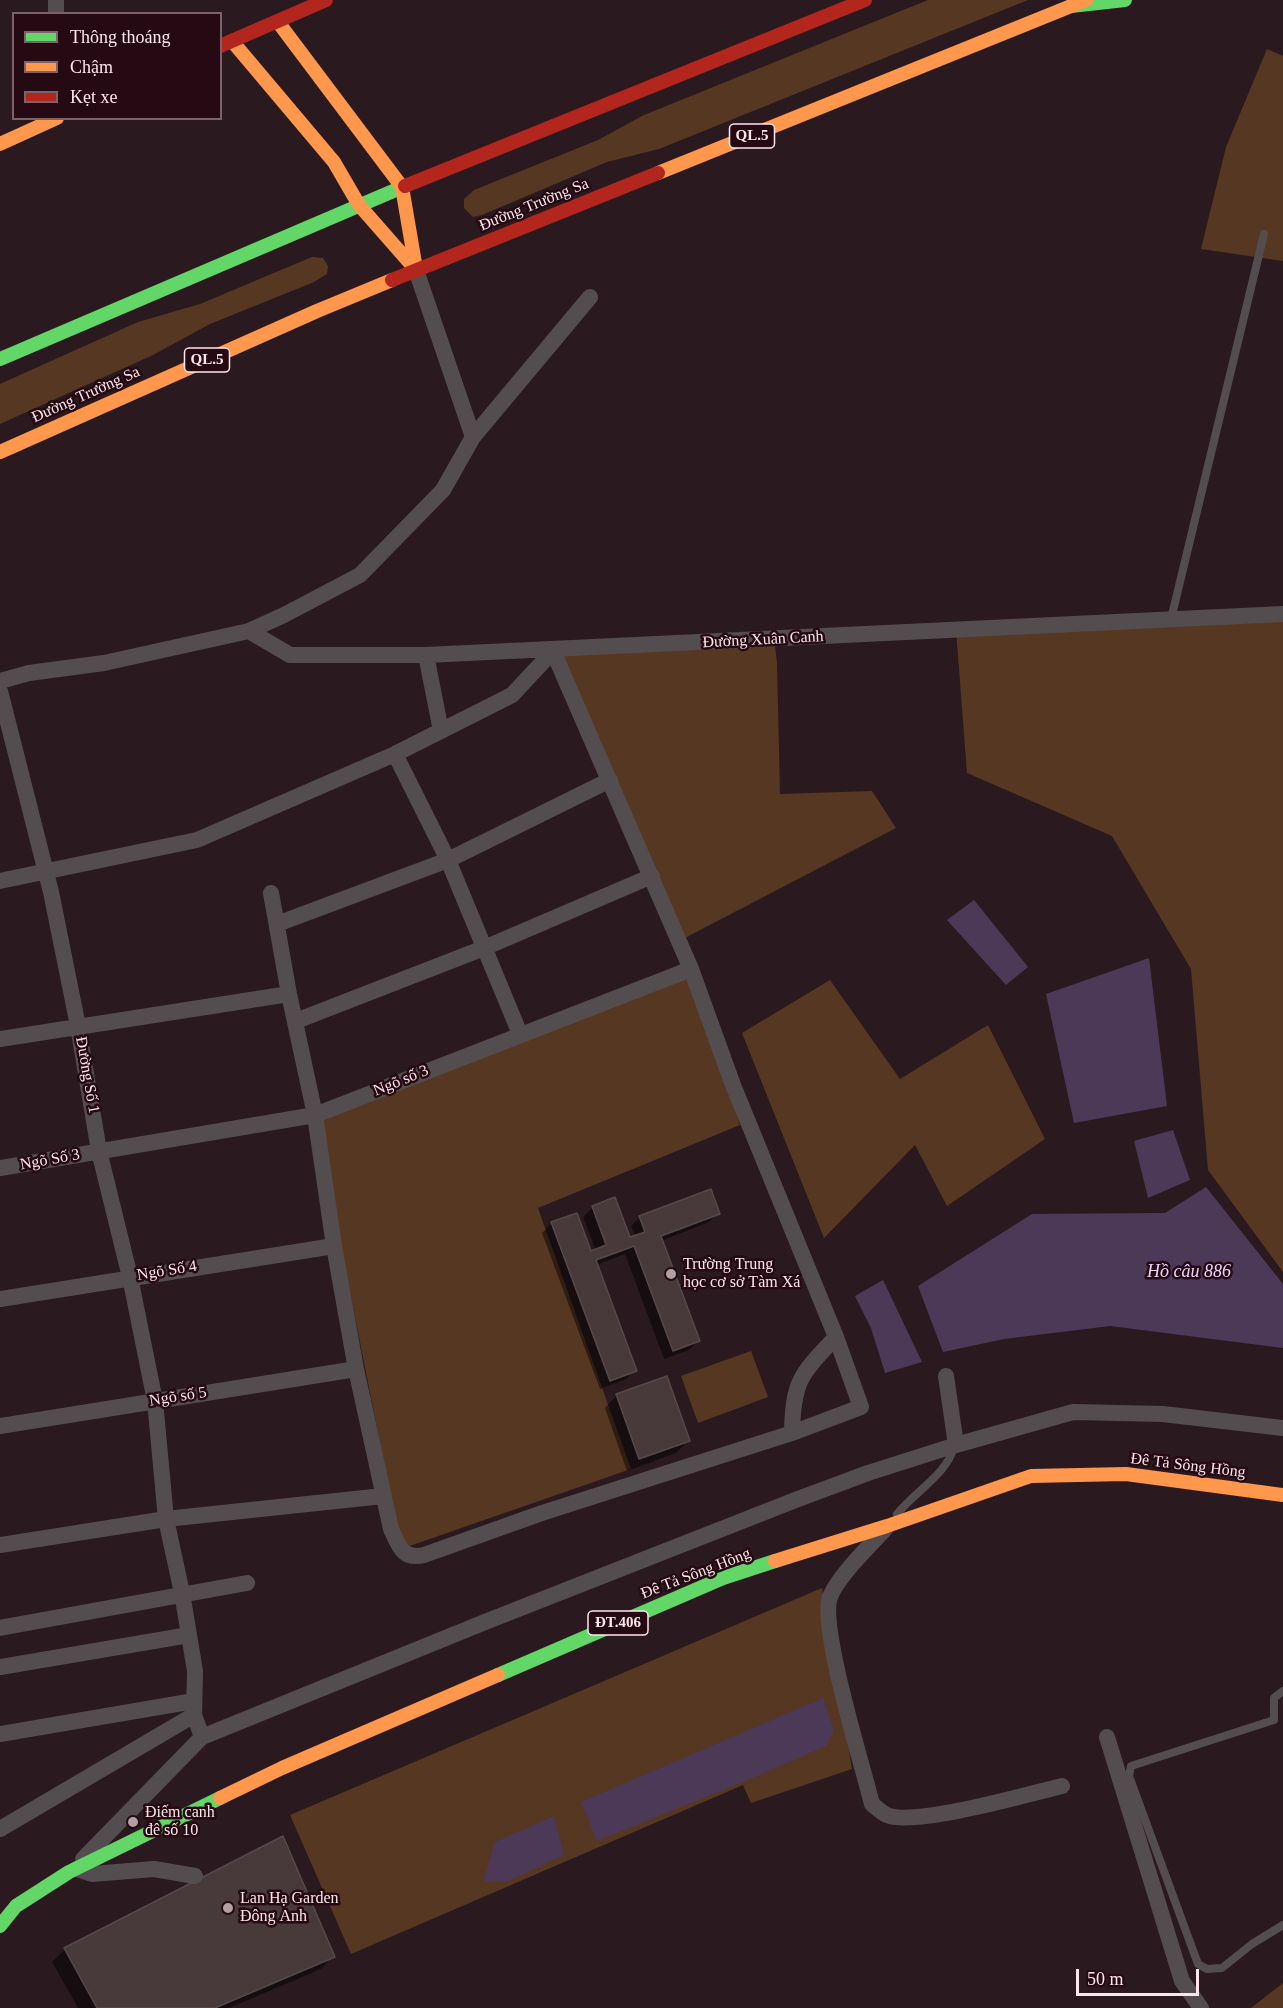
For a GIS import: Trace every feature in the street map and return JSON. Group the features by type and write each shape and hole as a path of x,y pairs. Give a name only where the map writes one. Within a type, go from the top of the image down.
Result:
{"main road":[{"path":"326,0 226,44 334,162 359,205 416,270"},
{"path":"0,360 359,205 865,0"},
{"name":"Đường Trường Sa","path":"0,454 15,445 416,270 1086,0"},
{"name":"Đường Trường Sa","path":"1071,6 1125,0"},
{"path":"278,22 402,188 416,270"},
{"path":"0,144 53,120"},
{"name":"Đê Tả Sông Hồng","path":"0,1926 16,1906 73,1871 282,1768 723,1578 887,1527 1031,1476 1126,1474 1283,1495"}],"street":[{"path":"416,270 473,437"},
{"path":"0,681 29,673 104,663 249,631 360,575 443,490 473,437 590,297"},
{"name":"Đường Xuân Canh","path":"249,631 290,655 426,655 553,651 1283,614"},
{"path":"0,881 197,840 395,754 512,695 553,651 691,969 733,1085 836,1337 861,1407 792,1433 414,1557 401,1549 391,1529 356,1368 334,1246 315,1115 289,994 272,893"},
{"path":"426,655 441,730"},
{"name":"Đường Số 1","path":"0,691 51,892 78,1026 99,1151 130,1277 155,1401 166,1519 182,1593 195,1671 194,1708"},
{"path":"395,754 448,860 520,1034"},
{"path":"277,924 448,860 610,780"},
{"path":"296,1021 484,948 652,876"},
{"name":"Ngõ số 3","path":"99,1151 315,1115 691,969"},
{"path":"0,1039 289,994"},
{"name":"Ngõ Số 3","path":"0,1168 99,1151"},
{"name":"Ngõ Số 4","path":"0,1299 334,1246"},
{"path":"792,1433 792,1403 797,1386 805,1369 836,1337"},
{"name":"Ngõ số 5","path":"0,1426 356,1368"},
{"path":"946,1376 956,1445"},
{"path":"73,1871 202,1737 485,1622 868,1473 1073,1412 1163,1414 1283,1428"},
{"path":"0,1545 166,1519 383,1496"},
{"path":"887,1527 837,1584 829,1599 828,1610 832,1647 872,1804 888,1816 910,1818 955,1811 1062,1786"},
{"path":"0,1628 182,1593 247,1583"},
{"path":"0,1667 189,1635"},
{"path":"194,1708 202,1737"},
{"path":"0,1734 194,1708"},
{"path":"0,1829 194,1708"},
{"path":"1107,1737 1182,1980 1201,2008"},
{"path":"73,1871 92,1874 154,1869 195,1876"}],"lane":[{"path":"1171,619 1264,234"},
{"path":"887,1527 906,1503 931,1482 951,1458 956,1445"},
{"path":"1283,1691 1274,1698 1274,1720 1131,1766 1129,1776 1198,1964 1207,1969 1222,1968 1252,1944 1283,1925"}],"shaded area":[{"path":"928,0 1028,0 659,149 607,162 482,215 473,217 464,208 464,199 474,190 598,140 644,115"},
{"path":"1267,49 1283,56 1283,261 1201,249 1226,147"},
{"path":"312,257 323,258 328,266 327,274 314,282 210,324 153,355 0,424 0,384 138,322 200,304"},
{"path":"1283,614 1283,1272 1208,1170 1191,969 1112,836 967,773 956,630"},
{"path":"774,639 777,663 780,794 872,791 896,828 679,941 553,651"},
{"path":"691,969 740,1125 538,1208 631,1469 401,1549 315,1115"},
{"path":"830,980 900,1079 988,1025 1045,1139 947,1206 915,1145 824,1238 742,1033"},
{"path":"751,1351 768,1397 698,1423 681,1376"},
{"path":"822,1588 852,1769 751,1803 743,1785 351,1954 290,1815"},
{"path":"1283,1983 1283,2008 1251,2008"}],"water":[{"path":"974,900 1028,967 1006,985 947,920"},
{"path":"1149,958 1167,1106 1074,1123 1046,994"},
{"path":"1173,1130 1190,1180 1148,1198 1134,1141"},
{"name":"Hồ câu 886","path":"1206,1187 1283,1284 1283,1348 1110,1326 1004,1339 943,1352 918,1286 1032,1214 1165,1213"},
{"path":"883,1280 922,1362 885,1373 871,1328 855,1296"},
{"path":"823,1698 834,1731 826,1746 597,1841 581,1802"},
{"path":"554,1816 564,1855 508,1881 483,1882 495,1842"}],"building":[{"path":"711,1189 720,1214 661,1236 700,1341 673,1351 634,1246 596,1260 637,1371 610,1381 551,1222 577,1213 591,1251 606,1245 592,1206 615,1197 630,1237 645,1232 639,1216"},
{"path":"667,1376 690,1441 639,1459 616,1394"},
{"name":"Lan Hạ Garden Đông Anh","path":"283,1836 335,1957 215,2008 97,2008 64,1948"}],"traffic: fast":[{"path":"1071,6 1125,0"},
{"path":"0,359 405,186"},
{"path":"498,1675 723,1578 775,1561"},
{"path":"0,1926 16,1906 69,1872 220,1798"}],"traffic: slow":[{"path":"658,173 1086,0"},
{"path":"278,22 402,187 416,269"},
{"path":"232,41 334,162 359,205 416,270"},
{"path":"0,144 53,120"},
{"path":"0,452 392,280"},
{"path":"775,1561 887,1526 1031,1476 1126,1474 1283,1495"},
{"path":"220,1798 282,1768 498,1675"}],"traffic: jam":[{"path":"222,45 326,0"},
{"path":"405,186 865,0"},
{"path":"392,280 658,173"}],"place":[{"name":"Trường Trung học cơ sở Tàm Xá","path":"671,1274"},
{"name":"Điếm canh đê số 10","path":"133,1822"},
{"name":"Lan Hạ Garden Đông Anh","path":"228,1908"}]}
